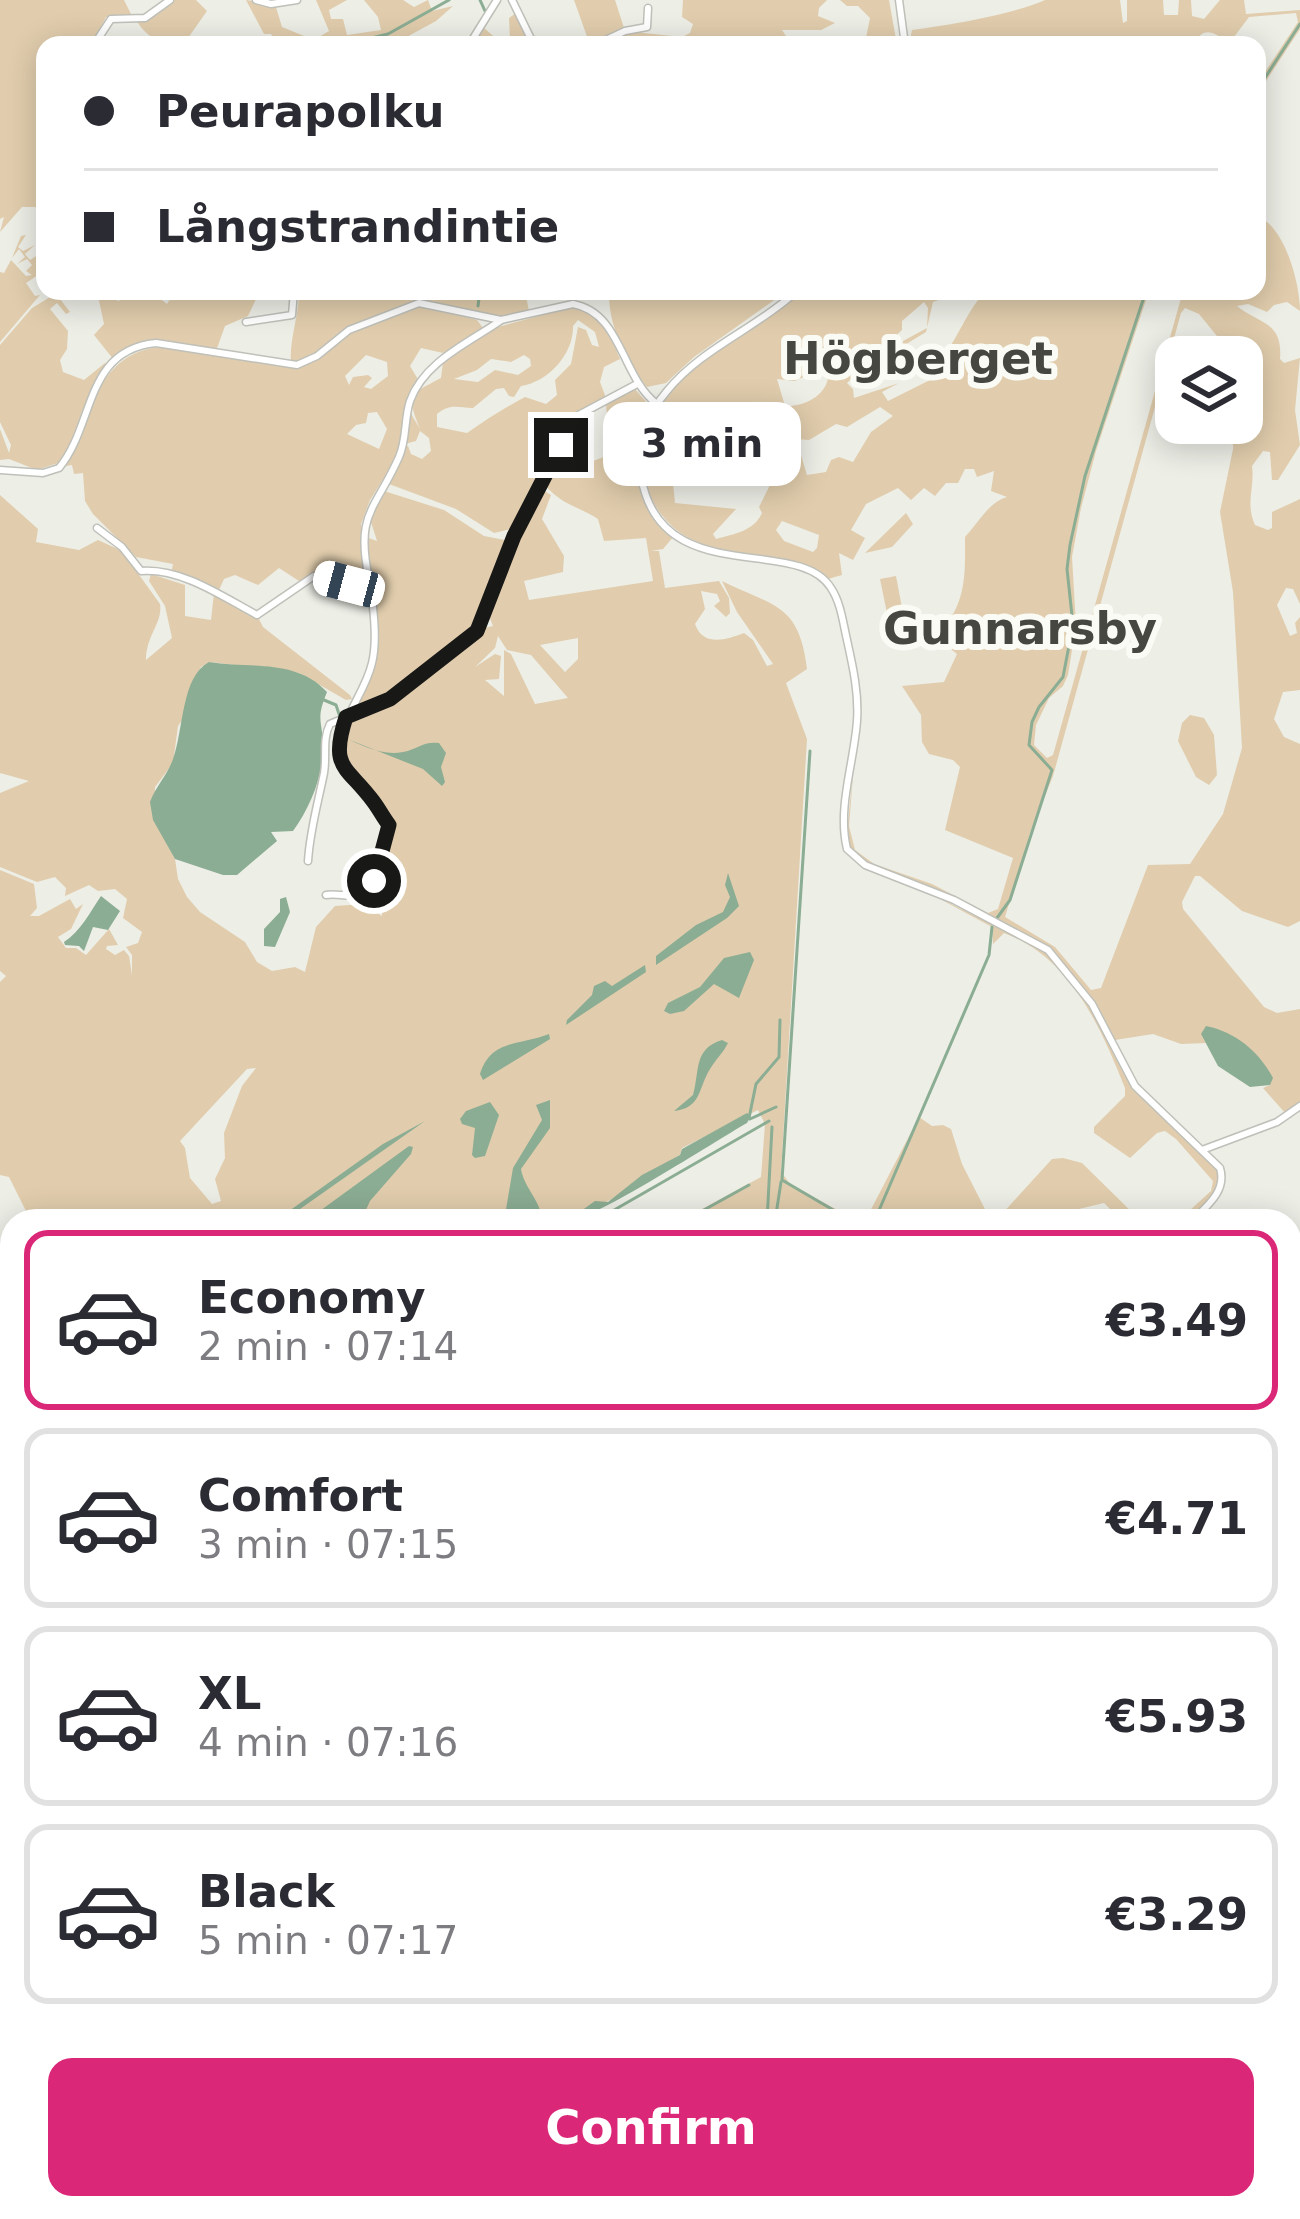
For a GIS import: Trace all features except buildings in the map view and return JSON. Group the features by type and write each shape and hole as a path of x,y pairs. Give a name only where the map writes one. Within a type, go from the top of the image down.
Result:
{"street":[{"path":"100,36 111,19 145,18 170,0"},
{"path":"256,0 271,4 297,0"},
{"path":"475,36 497,0"},
{"path":"512,0 530,36"},
{"path":"899,0 904,36"},
{"path":"614,36 647,27 648,8"},
{"path":"246,322 292,316 293,300"},
{"path":"572,300 573,304"},
{"path":"784,300 686,370 659,401 644,432 640,466 645,492 664,522 704,550 811,570 825,579 834,592 858,704 844,827 852,856 954,900 1048,950 1092,1004 1136,1086 1216,1163 1223,1178 1220,1190 1203,1209"},
{"path":"0,470 43,473 59,467 85,420 96,381 142,346 156,344 297,365 317,356 349,330 405,306 431,303 501,320 573,304 591,309 605,322 639,386 659,401"},
{"path":"486,319 488,329"},
{"path":"326,895 365,891 378,871 389,825 343,769 340,742 374,652 365,519 402,449 412,396 449,352 501,320"},
{"path":"308,861 313,814 326,764 326,729 390,699 477,631 514,536 574,417 639,386"},
{"path":"97,528 122,547 141,571 169,574 220,592 257,615 314,576 349,584 369,579"},
{"path":"1202,1150 1277,1122 1300,1106"},
{"path":"1216,1163 1217,1143"}],"shaded area":[{"path":"0,0 124,0 132,16 106,17 96,36 36,36 36,208 22,207 0,232 4,217 0,219"},
{"path":"172,0 196,0 207,11 189,36 151,36 136,20"},
{"path":"246,0 275,4 282,27 304,36 272,36 264,34"},
{"path":"316,0 347,0 329,10 331,19 343,19 347,35 381,30 378,17 364,0 403,0 414,7 428,0 432,11 453,6 408,36 321,36 329,31"},
{"path":"574,0 615,0 625,31 672,36 587,36"},
{"path":"683,0 827,0 818,16 835,23 821,30 782,30 786,36 684,36 693,24 682,17"},
{"path":"840,0 889,0 895,36 866,36 870,18 858,6"},
{"path":"1045,0 1120,0 1123,23 1127,0 1163,0 1164,15 1178,15 1179,0 1191,0 1192,16 1204,19 1220,0 1244,0 1246,14 1300,10 1300,29 1266,81 1266,70 1298,22 1296,13 1249,17 1235,36 1207,32 1200,36 911,36 912,30"},
{"path":"516,13 528,36 510,36 509,18"},
{"path":"1266,221 1276,231 1289,257 1300,311 1287,302 1267,312 1248,304 1237,306 1274,330 1284,363 1300,358 1295,410 1300,445 1278,480 1272,480 1270,452 1263,451 1252,466 1250,502 1255,525 1268,530 1272,512 1300,499 1300,604 1293,589 1286,588 1277,605 1290,636 1297,633 1295,623 1300,617 1300,690 1283,692 1274,719 1284,737 1300,744 1300,921 1288,927 1242,911 1200,876 1195,876 1182,902 1264,1007 1277,1013 1300,1009 1300,1103 1287,1115 1263,1088 1270,1085 1201,1034 1206,1043 1181,1044 1153,1034 1115,1040 1091,999 1051,948 938,890 865,862 850,847 847,832 854,763 849,826 855,850 874,864 932,884 988,913 998,909 1013,858 945,830 960,767 953,760 929,754 922,742 921,715 902,686 944,682 957,654 952,650 948,622 962,592 965,537 989,508 1007,497 991,491 994,471 977,477 974,469 965,469 958,483 946,483 935,496 924,488 911,500 898,488 866,504 851,530 865,538 853,560 839,553 842,575 828,579 788,560 721,550 679,532 649,494 644,473 648,432 657,413 683,378 707,357 790,300 939,300 933,302 927,328 924,302 847,383 854,398 899,383 882,392 888,401 948,371 946,365 934,375 925,372 949,348 978,300 1146,300 1081,508 1072,557 1076,625 1068,675 1049,698 1036,725 1034,745 1047,758 1053,755 1155,391 1155,407 1053,776 1005,917 1055,947 1091,990 1101,988 1148,865 1190,864 1223,814 1242,748 1233,592 1220,512 1233,444 1263,444 1263,336 1217,336 1199,314 1185,308 1175,336 1170,336 1180,300 1266,300","holes":["818,370 828,378 812,400 785,406 777,379 795,381","880,407 893,416 871,432 853,462 839,457 831,460 826,472 807,475 796,439 809,440 836,424 847,427","742,456 775,475 754,524 716,539 713,534 736,509 675,503 672,473 708,477","782,521 819,535 817,548 813,552 784,541 776,530"]},
{"path":"26,235 18,247 23,251 35,245 25,254 30,260 36,256 36,276 26,283 36,300 0,342 0,272 4,273 11,260 26,276 32,275 26,271 32,265 27,259 17,264 25,257 19,249 12,258 21,236"},
{"path":"45,300 61,300 70,312 66,314 57,303 50,309 68,331 67,349 60,360 63,372 84,380 105,363 107,366 61,462 37,470 0,460 0,429 9,453 11,445 0,422 0,345 32,308"},
{"path":"99,300 162,300 167,304 169,300 256,300 248,316 225,326 216,351 153,342 114,360 94,335 104,324"},
{"path":"298,300 527,300 529,311 493,318 432,301 405,304 345,330 315,354 291,363"},
{"path":"610,300 774,300 694,357 666,383 647,387 619,342"},
{"path":"419,305 477,320 483,328 443,353 421,348 410,366 419,381 409,397 396,459 361,524 367,577 347,581 314,572 299,581 279,568 258,585 235,575 224,579 219,590 171,574 173,564 136,557 93,514 85,501 83,473 74,474 72,465 66,466 99,389 124,360 163,347 294,368 318,357 346,333","holes":["366,355 387,362 388,376 371,389 364,387 372,378 368,375 353,377 349,385 345,376","377,412 387,429 379,449 347,434 366,423 368,413"]},
{"path":"572,307 603,326 620,359 604,367 600,382 606,398 570,421 516,528 494,533 456,509 389,484 403,447 422,459 431,451 429,438 420,431 416,441 405,444 410,412 420,429 414,396 441,378 443,362 498,327","holes":["578,320 595,332 599,347 578,327 571,364 555,380 557,395 546,404 525,397 467,433 437,427 437,414 446,408 473,408 496,389 504,388 514,397 521,386 541,379 564,356","524,355 531,366 518,375 495,370 478,382 454,379 491,359 511,362"]},
{"path":"927,328 903,346 903,341"},
{"path":"635,389 649,405 639,475 650,502 674,536 663,549 651,551 659,551 665,588 719,581 729,598 730,613 726,617 714,606 720,601 717,594 701,591 705,609 695,624 709,639 744,633 767,666 773,664 722,581 781,610 798,631 803,647 807,669 786,683 807,739 781,1172 791,1185 836,1209 702,1209 761,1177 765,1124 758,1110 682,1148 680,1155 592,1209 25,1209 9,1177 0,1175 0,982 6,976 0,971 0,870 34,884 37,908 30,916 70,899 76,909 83,904 71,929 58,937 66,948 86,955 109,929 118,945 106,949 115,955 124,950 132,975 132,955 126,947 138,943 142,932 123,918 127,899 115,889 98,891 89,885 65,896 66,888 55,877 37,882 0,867 0,793 29,781 0,773 0,495 38,529 36,542 79,550 98,540 122,551 160,604 146,660 172,638 165,606 149,581 151,574 185,585 185,616 211,620 214,593 258,617 263,627 350,695 352,699 346,700 299,673 210,662 201,667 185,703 173,763 155,787 154,820 175,859 187,897 200,912 245,942 257,962 272,971 295,967 305,972 316,927 335,906 364,904 382,916 381,879 391,824 367,790 352,778 344,760 347,719 372,673 376,652 366,537 377,541 370,519 384,491 444,510 484,536 505,540 508,548 485,598 480,629 493,626 487,611 540,488 551,495 542,519 564,556 563,572 524,581 529,600 653,581 646,538 604,541 598,519 544,484 555,459 577,467 609,455 606,402","holes":["498,636 507,650 531,655 568,698 535,704 511,654 504,650 504,696 485,680 499,679 501,656 495,654 475,667 495,648","578,638 578,659 565,672 540,645","256,1068 242,1086 224,1133 225,1158 215,1179 221,1201 212,1204 190,1178 180,1141 247,1069"]},
{"path":"906,513 913,524 892,547 865,553"},
{"path":"896,576 903,613 888,618 880,579"},
{"path":"209,662 287,669 327,692 320,715 322,759 310,802 293,831 271,832 277,841 237,875 175,859 153,820 150,802 173,759 193,679"},
{"path":"1190,715 1204,718 1214,735 1217,775 1209,785 1196,777 1178,741 1182,723"},
{"path":"439,743 446,753 441,767 445,782 442,786 423,769 375,750 395,753"},
{"path":"728,873 739,906 656,965 656,956 696,925 723,912 730,897 725,885"},
{"path":"929,893 1046,951 1091,1005 1132,1086 1219,1172 1215,1192 1200,1209 1191,1209 1211,1191 1213,1181 1165,1131 1130,1158 1094,1133 1094,1127 1125,1096 1105,1041 1080,997 1048,959 1004,933 993,944 992,927"},
{"path":"101,896 120,911 108,930 93,927 84,951 65,945 64,942"},
{"path":"286,897 290,912 275,947 264,946 264,929 280,912 280,899"},
{"path":"750,952 754,960 739,998 714,984 684,1011 664,1011 668,1003 700,987 724,958"},
{"path":"645,965 646,972 566,1025 592,995 594,986 605,981 612,986"},
{"path":"1206,1026 1237,1038 1254,1052 1273,1078 1270,1085 1250,1087 1218,1066 1201,1034"},
{"path":"549,1034 550,1039 483,1080 480,1074 485,1063 498,1049"},
{"path":"722,1040 728,1043 695,1101 674,1111 693,1095 706,1049"},
{"path":"550,1100 550,1128 521,1169 539,1209 506,1209 513,1168 542,1120 536,1105"},
{"path":"490,1102 499,1115 485,1156 475,1158 475,1128 460,1119 466,1111"},
{"path":"747,1113 751,1116 747,1123 602,1208 584,1209 595,1201 608,1202 642,1175 680,1155 682,1149"},
{"path":"919,1117 932,1126 951,1129 985,1209 871,1209"},
{"path":"425,1121 300,1209 292,1209 383,1144"},
{"path":"409,1146 413,1147 366,1209 322,1209"},
{"path":"1052,1159 1082,1163 1129,1209 1110,1209 1104,1203 1079,1209 1006,1209"}],"waterway":[{"path":"380,36 449,0"},
{"path":"480,0 485,11"},
{"path":"1266,76 1300,24"},
{"path":"478,306 479,300"},
{"path":"997,918 1010,900 1052,770 1029,745 1032,722 1063,677 1073,625 1067,569 1070,545 1085,476 1143,300"},
{"path":"324,700 336,705 340,717"},
{"path":"338,738 340,724"},
{"path":"810,751 782,1180 832,1209"},
{"path":"880,1209 989,955 992,927"},
{"path":"749,1118 756,1084 779,1057 780,1020"},
{"path":"750,1119 776,1107"},
{"path":"616,1209 769,1121"},
{"path":"768,1209 772,1127"},
{"path":"777,1209 781,1182"},
{"path":"706,1209 749,1185"}],"district":[{"name":"Högberget","path":"918,358"},
{"name":"Gunnarsby","path":"1020,628"}],"route":[{"path":"374,881 389,825 343,769 340,742 346,717 390,699 482,625 514,536 561,445"}]}
